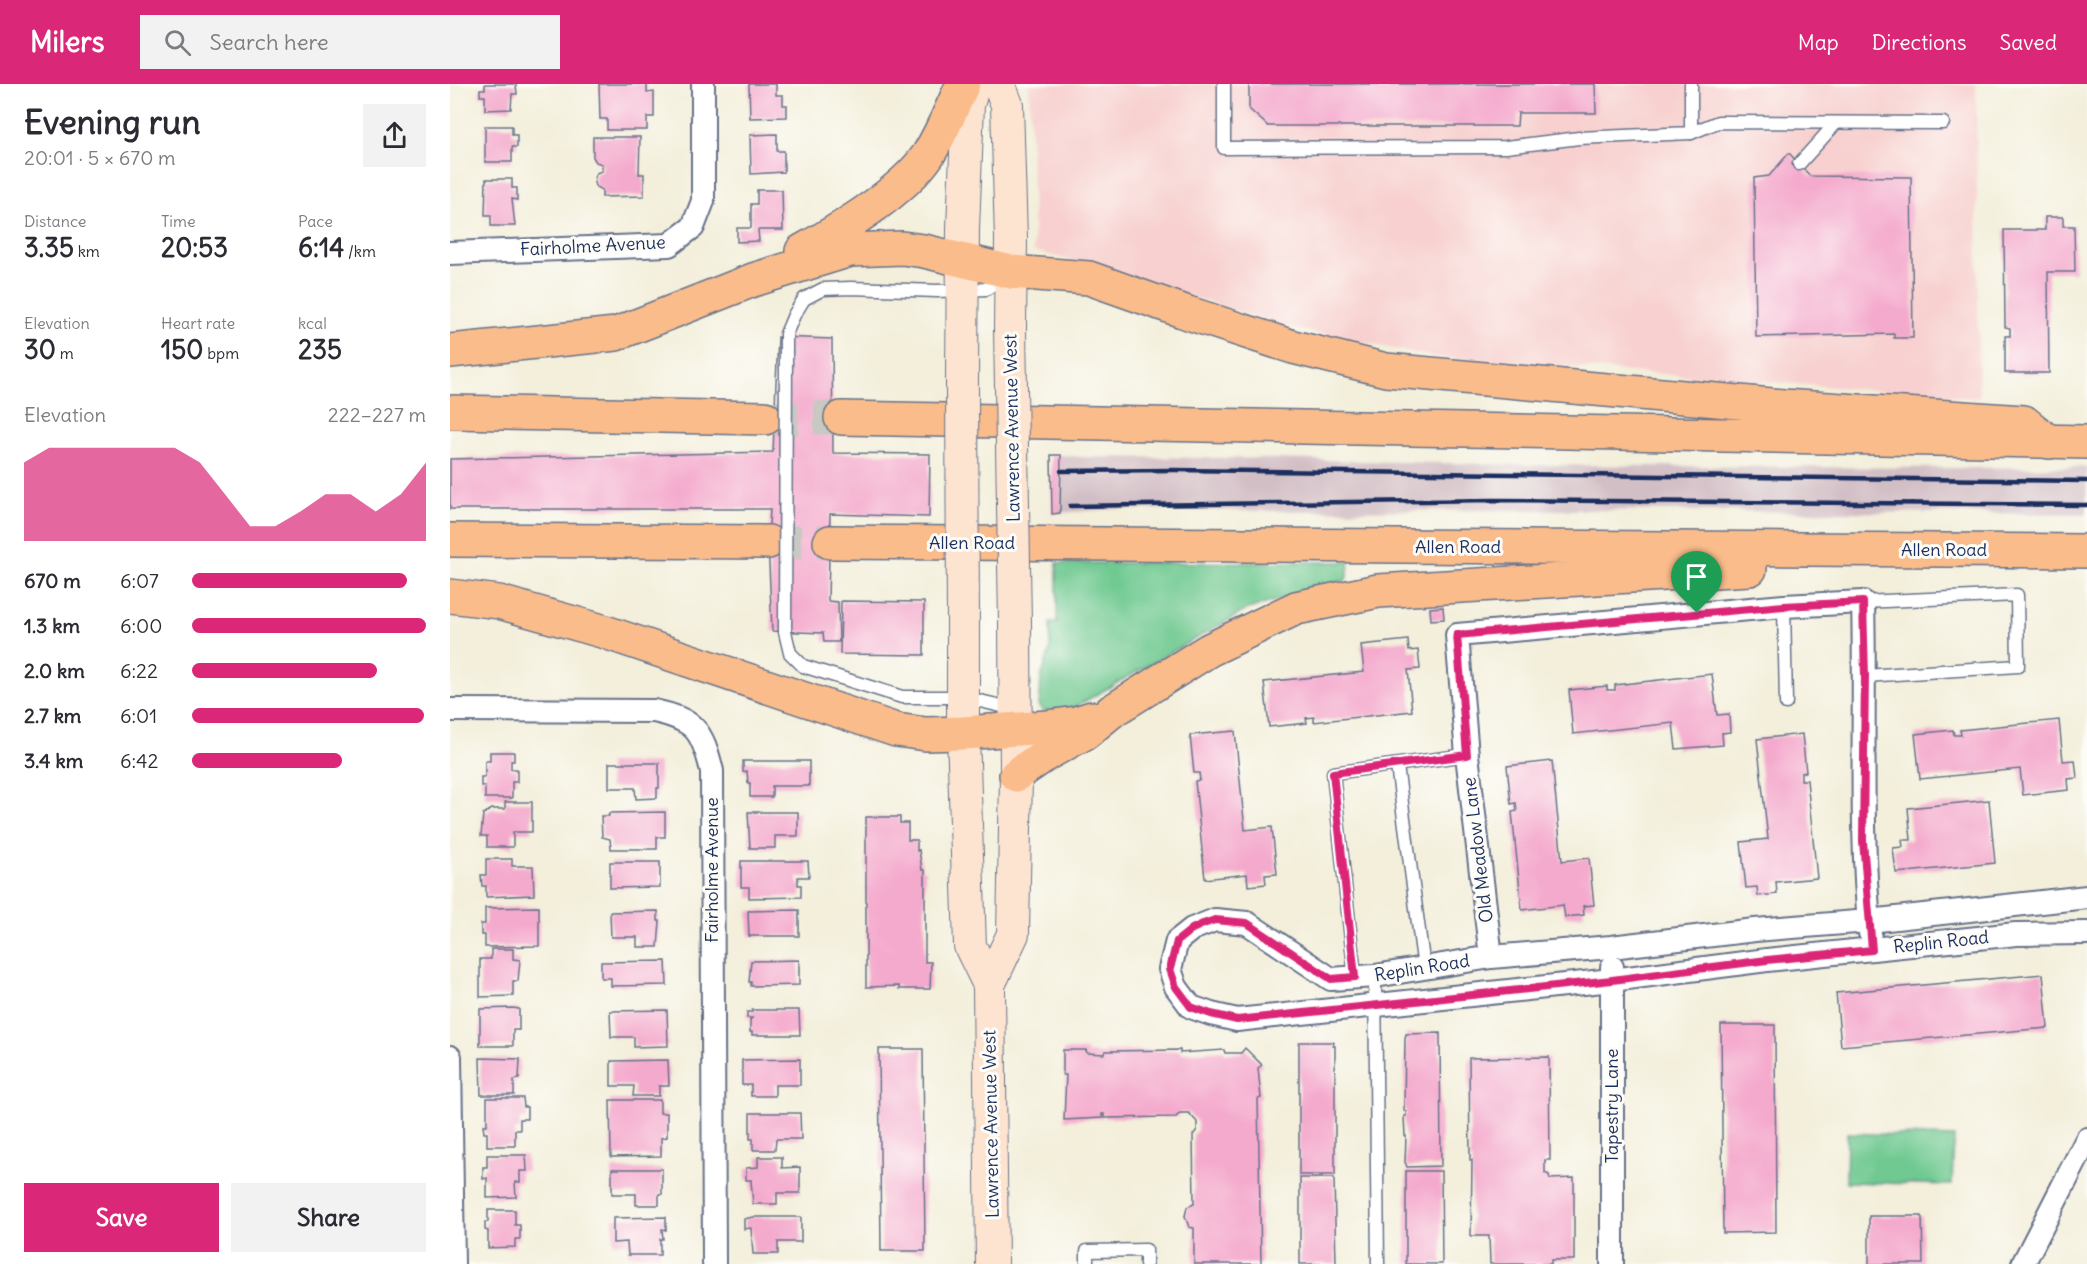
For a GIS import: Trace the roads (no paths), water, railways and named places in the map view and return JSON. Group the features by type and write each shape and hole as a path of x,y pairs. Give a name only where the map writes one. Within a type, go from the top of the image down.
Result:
{"highway":[{"path":"753,280 844,226 900,184 927,156 963,84"},
{"path":"450,351 616,334 753,280 850,250 902,248 924,251 963,276 1011,272 1089,279 1293,347 1386,370 1784,406 2024,422 2049,442"},
{"path":"450,412 765,418"},
{"path":"841,418 2087,442"},
{"path":"450,540 768,542"},
{"name":"Allen Road","path":"830,542 2087,551"},
{"path":"1016,775 1048,753 1085,733 1112,711 1209,650 1296,608 1378,591 2051,551"},
{"path":"450,596 500,602 602,631 896,729 926,734 963,733 1015,719 1076,723 1112,711"}],"main road":[{"name":"Lawrence Avenue West","path":"974,84 969,105 963,276 963,733 970,946 989,985 992,1264"},
{"name":"Lawrence Avenue West","path":"989,985 1013,934 1016,775 1007,105 999,84"}],"street":[{"name":"Fairholme Avenue","path":"450,253 669,245 693,227 703,201 703,84"},
{"name":"Old Meadow Lane","path":"1491,957 1467,755 1457,635 1784,606 1863,602"},
{"path":"1863,602 1865,676 1863,841 1872,950"},
{"name":"Fairholme Avenue","path":"450,710 654,711 678,717 695,728 706,746 712,771 714,1264"},
{"name":"Replin Road","path":"2087,897 1869,921 1755,930 1611,947 1491,957 1331,979 1247,923 1215,920 1192,929 1177,941 1170,969 1176,987 1191,1007 1237,1020 2016,934 2087,933"},
{"name":"Tapestry Lane","path":"1611,947 1612,1264"},
{"path":"450,1057 453,1264"},
{"path":"2024,1264 2087,1139"}],"lane":[{"path":"1224,84 1224,148 1506,147 1579,138 1691,133 1718,122 1943,123"},
{"path":"1691,84 1691,133"},
{"path":"1799,164 1836,123"},
{"path":"963,276 937,291 851,288 823,290 804,299 794,315 786,334 785,632 790,654 803,666 902,698 963,697 1015,719"},
{"path":"1863,602 2017,595 2018,666 1865,676"},
{"path":"1784,606 1786,703"},
{"path":"1378,1264 1375,1006 1365,976 1333,773 1467,755"},
{"path":"1397,766 1424,968"},
{"path":"1087,1264 1087,1251 1146,1250 1146,1264"}],"tunnel":[{"path":"765,418 841,418"},
{"path":"768,542 830,542"}],"railway":[{"path":"1061,471 1174,470 2087,481"},
{"path":"1070,506 1494,500 2087,505"}]}
